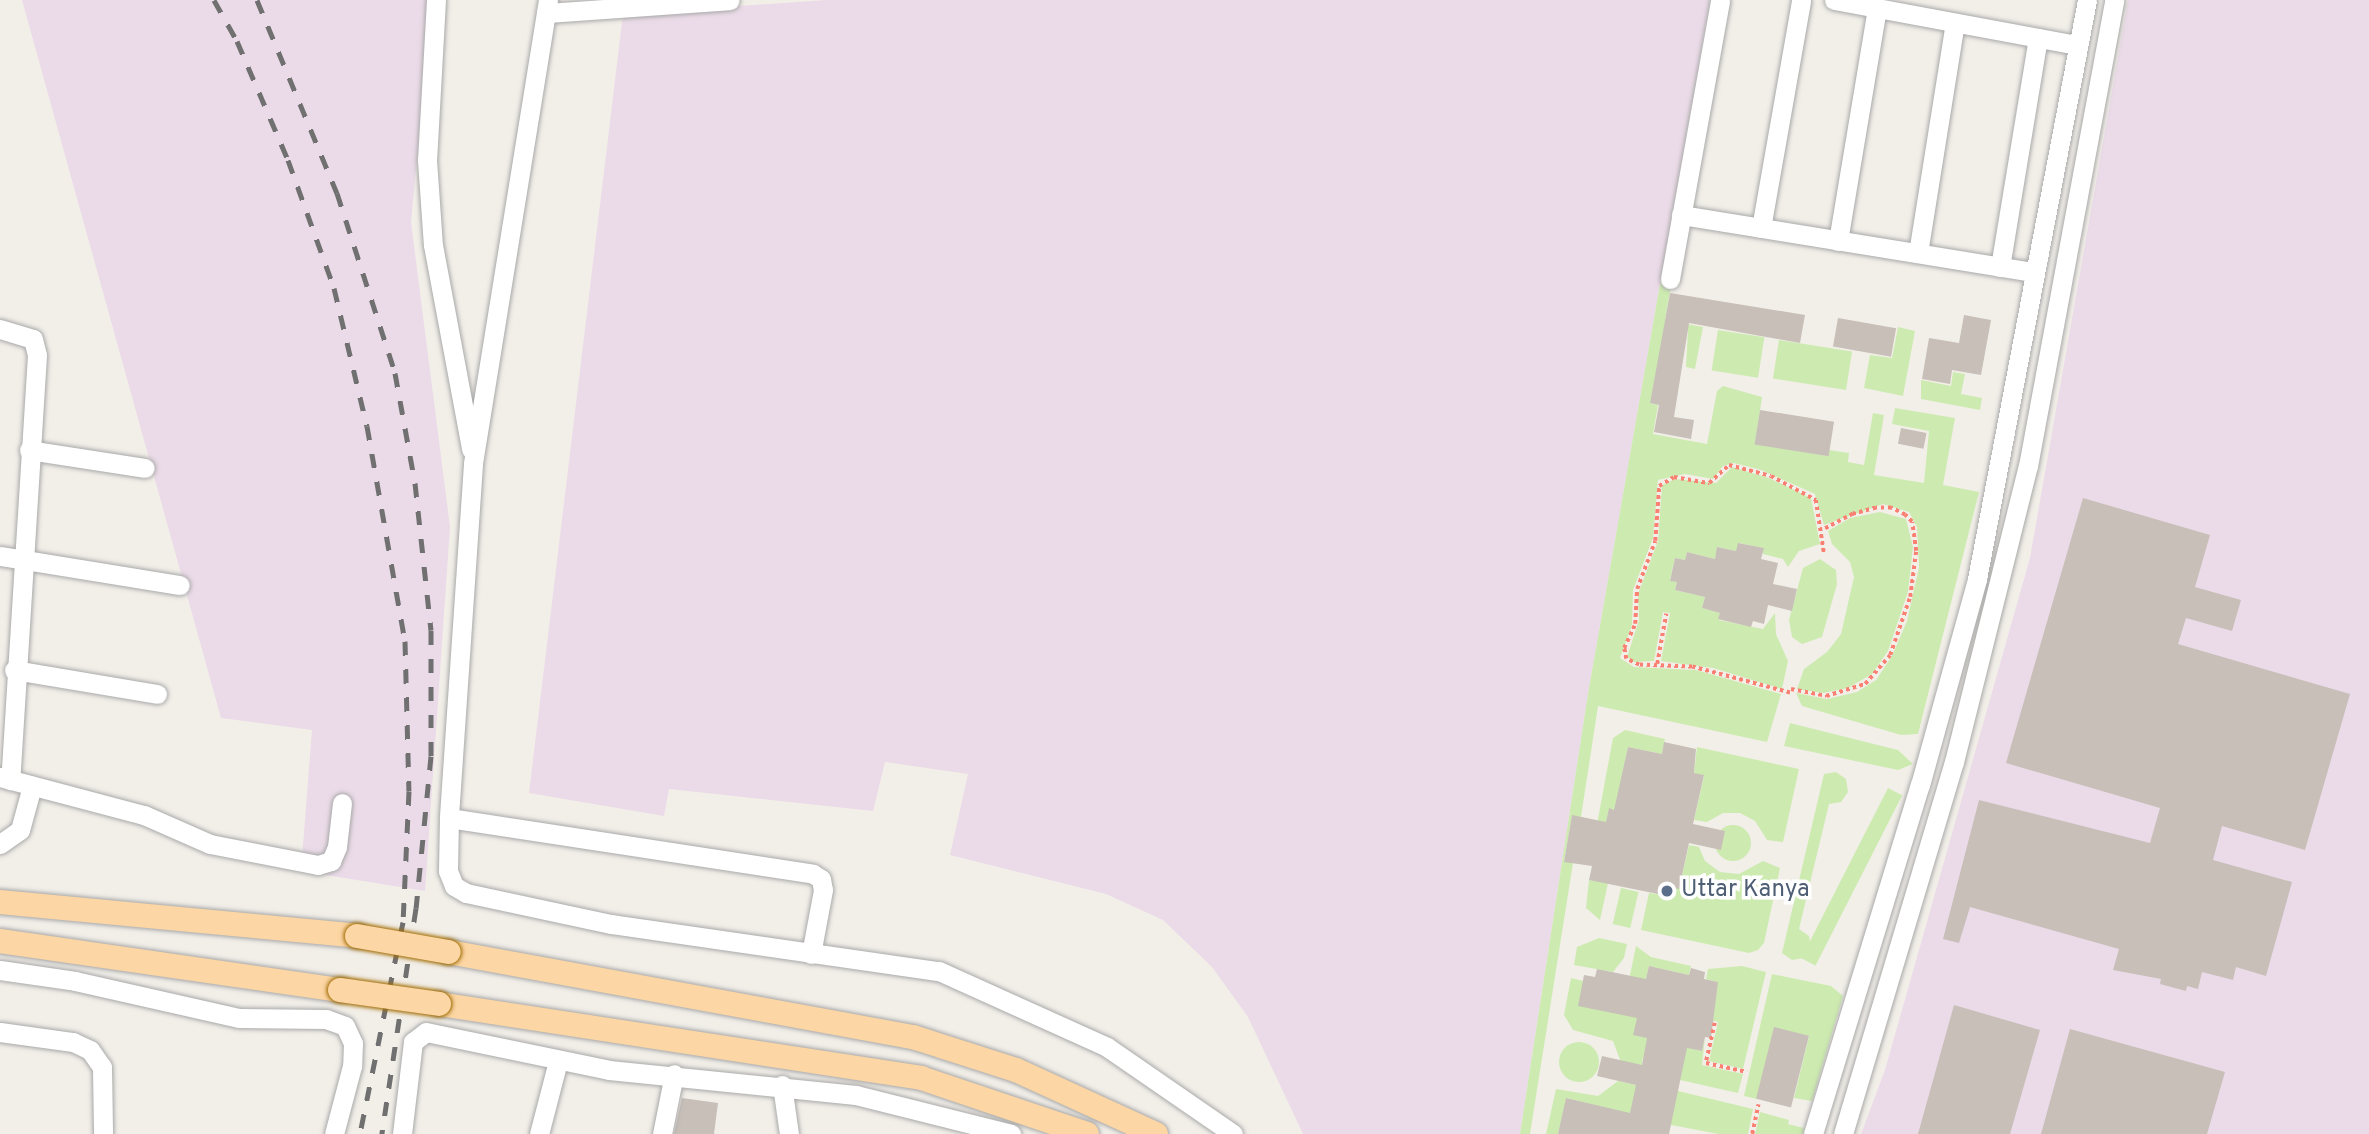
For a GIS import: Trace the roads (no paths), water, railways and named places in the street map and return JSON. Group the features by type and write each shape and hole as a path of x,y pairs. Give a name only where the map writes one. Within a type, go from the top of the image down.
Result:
{"main road":[{"path":"0,902 357,936 913,1037 1016,1070 1157,1134"},
{"path":"0,941 826,1060 921,1078 1087,1134"}],"street":[{"path":"436,0 427,160 433,245 473,464"},
{"path":"718,0 547,6 473,464 449,818 448,871 454,886 466,893 611,924 811,954 914,965 966,980 1128,1059 1233,1134"},
{"path":"1670,279 1720,0"},
{"path":"1761,228 1801,0"},
{"path":"1834,0 2077,45"},
{"path":"1813,1134 1890,883 1977,579 2019,369 2033,272 2087,0"},
{"path":"1843,1134 1917,890 2028,466 2114,0"},
{"path":"1838,241 1877,8"},
{"path":"1918,253 1955,23"},
{"path":"2000,267 2038,38"},
{"path":"1681,215 2033,272"},
{"path":"0,329 33,339 37,355 21,560 10,659 5,778 144,815 236,851 318,865 331,860 337,847 342,803"},
{"path":"29,450 145,468"},
{"path":"0,556 180,585"},
{"path":"10,659 157,694"},
{"path":"0,844 20,830 32,786"},
{"path":"449,818 813,874 821,879 823,890 811,954"},
{"path":"1890,883 1917,890"},
{"path":"0,970 75,981 239,1018 326,1019 345,1026 353,1043 352,1066 334,1134"},
{"path":"0,1032 72,1041 90,1050 102,1067 103,1134"},
{"path":"402,1134 413,1042 421,1034 558,1061 782,1085 885,1101 1012,1134"},
{"path":"539,1134 558,1061"},
{"path":"662,1134 674,1074"},
{"path":"782,1085 789,1134"}],"railway":[{"path":"214,0 237,41 288,160 334,288 367,426 405,641 409,791 403,922 360,1134"},
{"path":"257,0 337,193 395,373 415,483 431,630 431,756 416,908 382,1134"}],"place":[{"name":"Uttar Kanya","path":"1667,891"}]}
